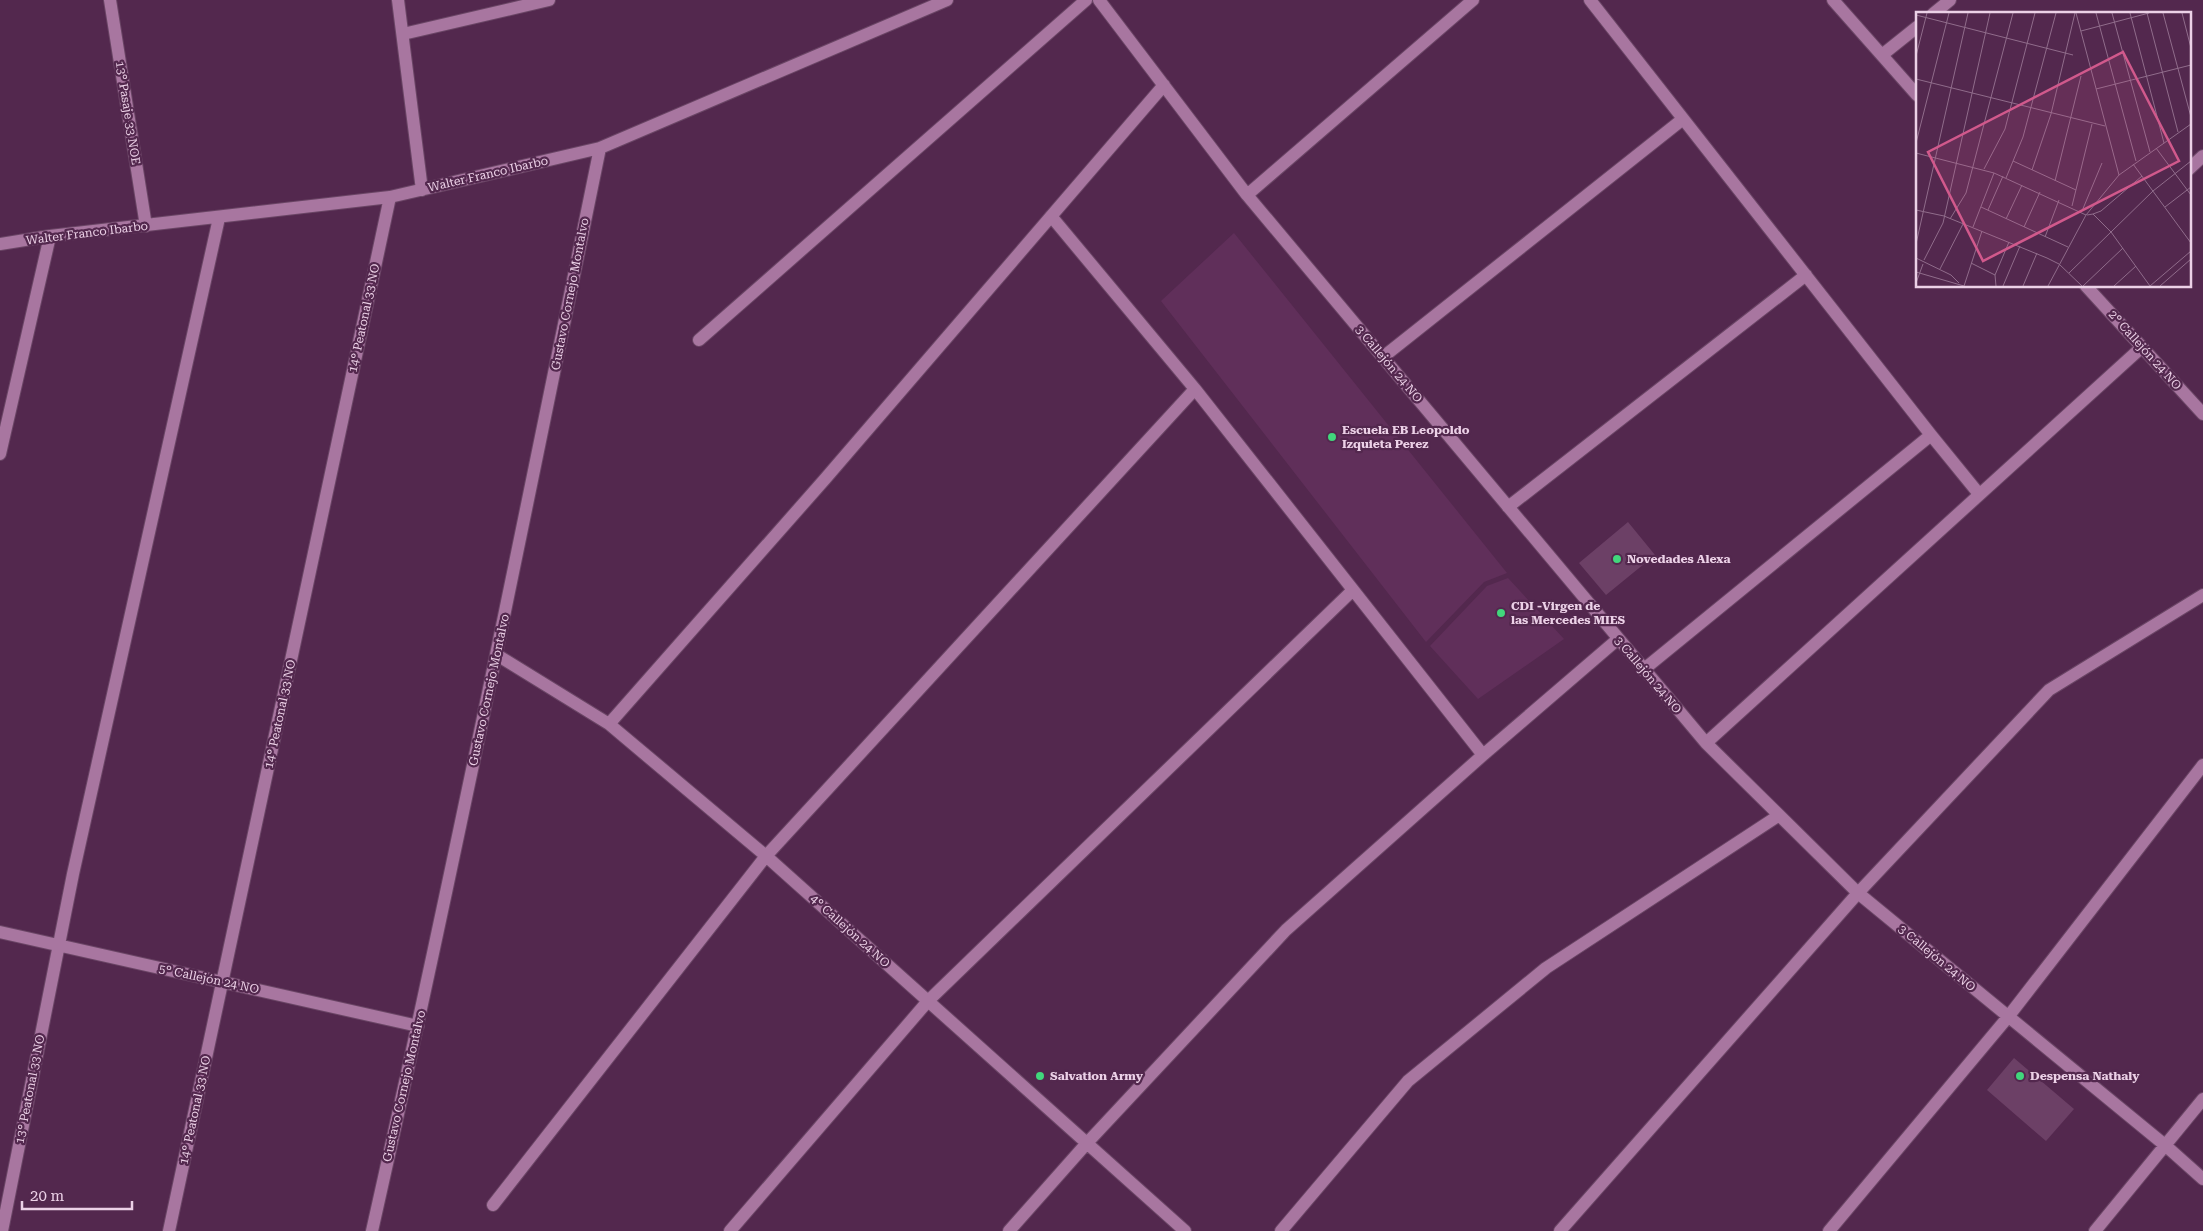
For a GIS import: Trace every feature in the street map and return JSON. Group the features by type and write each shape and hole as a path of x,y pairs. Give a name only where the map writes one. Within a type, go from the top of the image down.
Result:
{"street":[{"name":"13° Pasaje 33 NOE","path":"110,0 146,226"},
{"path":"398,0 422,190"},
{"path":"403,34 549,0"},
{"name":"Walter Franco Ibarbo","path":"0,244 50,236 390,197 600,148 947,0"},
{"path":"699,340 1086,0"},
{"name":"3 Callejón 24 NO","path":"1099,0 1247,195 1706,743 1858,893 2166,1146 2203,1179"},
{"path":"1247,195 1473,0"},
{"path":"1590,0 1931,436 1979,494"},
{"path":"1833,0 1916,94"},
{"path":"1935,12 1950,0"},
{"path":"1882,56 1916,28"},
{"path":"609,724 825,479 1164,85"},
{"path":"1383,357 1684,119"},
{"name":"Gustavo Cornejo Montalvo","path":"372,1231 497,655 600,148"},
{"path":"2190,168 2203,156"},
{"name":"14° Peatonal 33 NO","path":"169,1231 390,197"},
{"path":"1051,216 1195,388 1483,755"},
{"name":"13° Peatonal 33 NO","path":"2,1231 58,947 147,535 219,218"},
{"path":"0,454 50,236"},
{"path":"1508,507 1806,275"},
{"name":"2° Callejón 24 NO","path":"2088,288 2203,414"},
{"path":"1706,743 2142,347"},
{"path":"493,1205 766,856 1195,388"},
{"path":"1643,670 1931,436"},
{"path":"730,1231 928,1001 1353,590"},
{"path":"1560,1231 1858,893 2048,690 2203,595"},
{"path":"1009,1231 1087,1143 1286,930 1483,755 1618,639"},
{"name":"4° Callejón 24 NO","path":"497,655 609,724 766,856 1185,1231"},
{"path":"1829,1231 2008,1017 2203,765"},
{"path":"1281,1231 1408,1081 1546,968 1778,816"},
{"name":"5° Callejón 24 NO","path":"0,932 58,947 223,981 418,1026"},
{"path":"2095,1231 2203,1099"}],"shaded area":[{"name":"Escuela EB Leopoldo Izquieta Perez","path":"1234,233 1507,573 1484,582 1426,642 1161,301"},
{"name":"CDI -Virgen de las Mercedes MIES","path":"1508,578 1564,639 1478,699 1430,646 1487,586"}],"building":[{"name":"Novedades Alexa","path":"1628,522 1655,555 1606,595 1579,563"},
{"path":"2014,1058 2074,1109 2046,1141 1987,1090"}],"place":[{"name":"Escuela EB Leopoldo Izquieta Perez","path":"1332,437"},
{"name":"Novedades Alexa","path":"1617,559"},
{"name":"CDI -Virgen de las Mercedes MIES","path":"1501,613"},
{"name":"Salvation Army","path":"1040,1076"},
{"name":"Despensa Nathaly","path":"2020,1076"}]}
